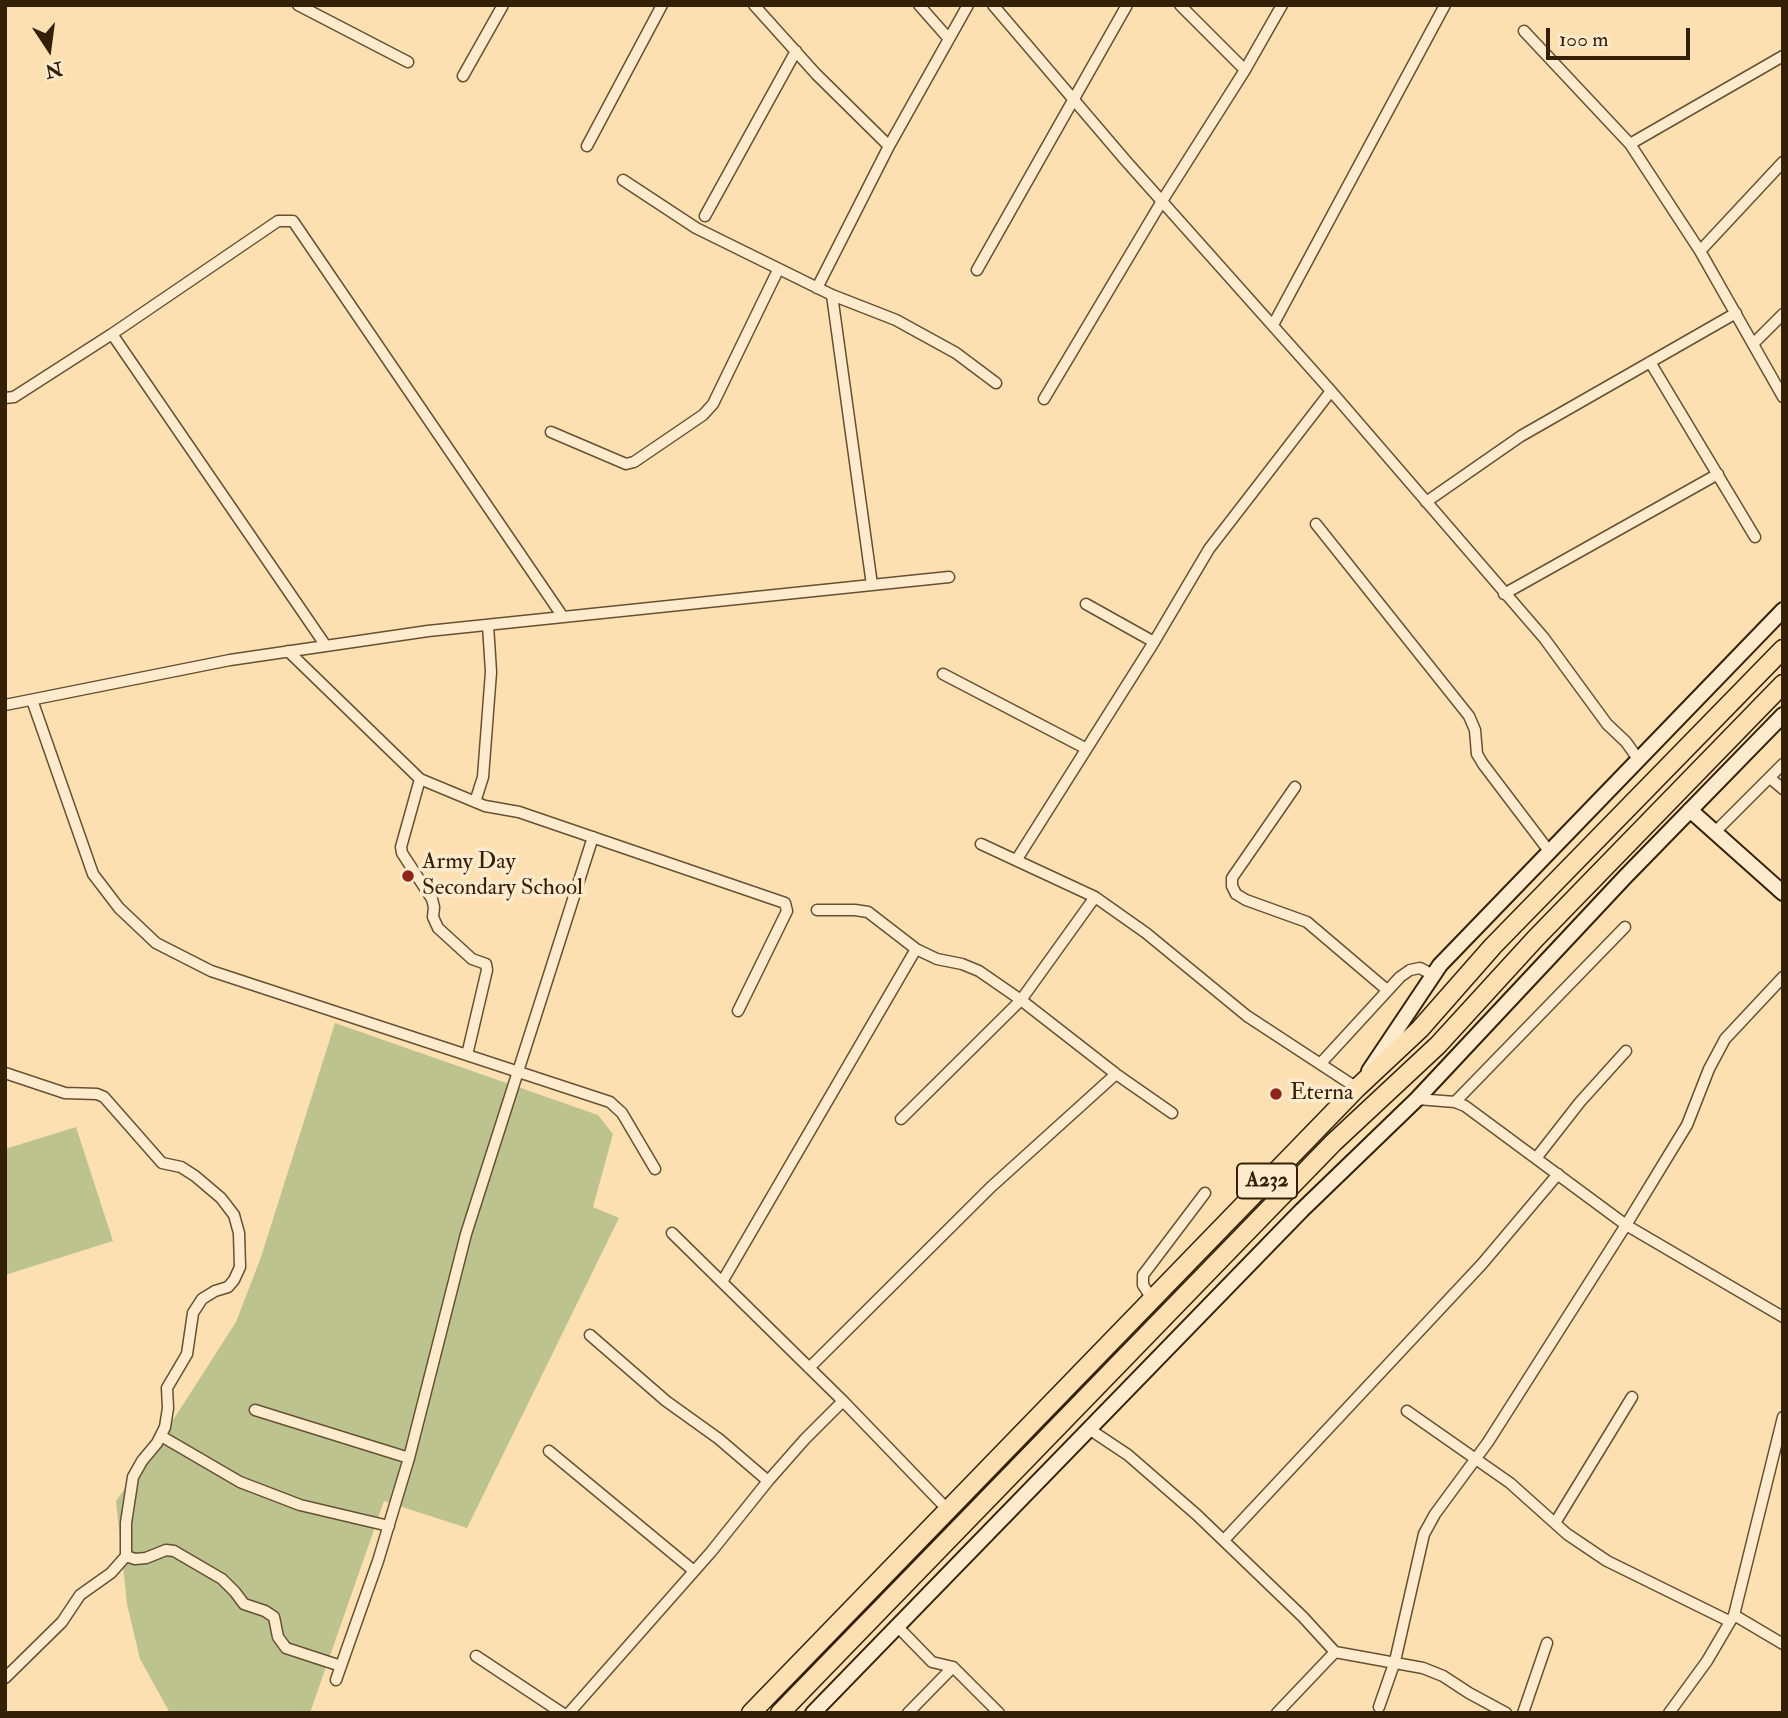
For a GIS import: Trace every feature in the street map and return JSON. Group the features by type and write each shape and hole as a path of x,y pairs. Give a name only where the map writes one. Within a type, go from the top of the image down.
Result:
{"highway":[{"name":"A232","path":"751,1713 1357,1088 1420,1029 1493,946 1783,649"},
{"name":"A232","path":"780,1713 1334,1142 1438,1045 1535,939 1783,684"}],"main road":[{"path":"1357,1088 1433,975 1637,759 1783,610"},
{"path":"813,1713 1302,1210 1417,1099 1783,715"},
{"path":"1690,810 1783,892"}],"street":[{"path":"298,5 408,62"},
{"path":"463,76 503,5"},
{"path":"587,146 662,5"},
{"path":"754,5 889,146"},
{"path":"919,5 949,39"},
{"path":"817,288 889,146 968,5"},
{"path":"993,5 1544,638 1607,724 1626,742 1637,759"},
{"path":"1003,15 1008,5"},
{"path":"977,270 1127,5"},
{"path":"1180,5 1245,70"},
{"path":"1044,399 1282,5"},
{"path":"1273,326 1445,5"},
{"path":"1524,31 1630,144 1700,251 1783,397"},
{"path":"705,216 796,51"},
{"path":"1630,144 1783,56"},
{"path":"1700,251 1783,162"},
{"path":"623,180 696,228 832,295 896,320 956,353 996,383"},
{"path":"5,398 14,397 112,334 278,221 293,221 563,617"},
{"path":"551,432 626,464 634,462 703,415 713,404 778,270"},
{"path":"832,295 872,585"},
{"path":"1426,502 1521,436 1735,313"},
{"path":"1753,344 1783,314"},
{"path":"112,334 326,646"},
{"path":"1650,362 1755,537"},
{"path":"1017,859 1154,642 1209,549 1331,391"},
{"path":"1504,594 1718,474"},
{"path":"1316,524 1469,716 1475,730 1477,754 1549,851"},
{"path":"5,705 288,651 488,625 949,577"},
{"path":"1086,604 1154,642"},
{"path":"475,802 483,777 491,672 488,625"},
{"path":"288,651 420,779 475,802 519,812 785,903 787,911 738,1011"},
{"path":"943,674 1085,748"},
{"path":"32,700 93,874 119,908 156,943 211,971 610,1102 622,1114 655,1170"},
{"path":"1715,832 1783,765"},
{"path":"1770,778 1783,789"},
{"path":"420,779 401,847 402,853 432,899 433,917 438,928 472,959 486,964 487,970 467,1055"},
{"path":"1295,787 1233,878 1232,886 1236,894 1246,900 1307,922 1387,990"},
{"path":"336,1680 389,1526 409,1458 466,1234 593,838"},
{"path":"981,844 1095,897 1146,933 1247,1016 1357,1088"},
{"path":"901,1119 1021,1000 1095,897"},
{"path":"817,909 868,912 916,949 937,959 979,971 1172,1113"},
{"path":"1455,1102 1625,928"},
{"path":"722,1282 916,949"},
{"path":"1321,1063 1387,990 1410,970 1420,968 1433,975"},
{"path":"1379,1707 1395,1661 1424,1534 1435,1514 1475,1459 1626,1225 1687,1125 1709,1069 1725,1039 1783,977"},
{"path":"1537,1157 1580,1102 1626,1051"},
{"path":"5,1073 65,1093 97,1094 104,1097 162,1163 181,1167 221,1198 234,1215 239,1233 240,1267 228,1287 202,1298 193,1313 187,1354 167,1388 168,1414 161,1436 133,1476 126,1523 126,1556 111,1573 80,1595 62,1622 5,1678"},
{"path":"809,1368 991,1187 1116,1074"},
{"path":"1417,1099 1455,1102 1465,1106 1626,1225 1783,1317"},
{"path":"1224,1540 1482,1265 1558,1174"},
{"path":"1152,1298 1143,1284 1143,1275 1205,1193"},
{"path":"672,1233 843,1401 949,1511"},
{"path":"590,1335 666,1401 719,1439 768,1481"},
{"path":"1555,1523 1632,1397"},
{"path":"569,1713 694,1571 804,1439 843,1401"},
{"path":"255,1410 409,1458"},
{"path":"1407,1411 1510,1483 1567,1534 1606,1561 1783,1644"},
{"path":"1669,1713 1707,1661 1731,1618 1783,1417"},
{"path":"1089,1429 1128,1455 1224,1540 1335,1651 1395,1661 1443,1675 1506,1713"},
{"path":"161,1436 240,1482 300,1505 389,1526"},
{"path":"549,1451 694,1571"},
{"path":"126,1556 146,1558 166,1550 174,1551 222,1579 244,1604 274,1617 278,1637 286,1648 341,1666"},
{"path":"896,1625 932,1662 953,1667 999,1713"},
{"path":"1523,1713 1547,1643"},
{"path":"1277,1713 1335,1651"},
{"path":"476,1656 562,1713"},
{"path":"908,1713 953,1667"}],"green space":[{"path":"335,1023 598,1115 613,1134 593,1207 619,1218 467,1528 384,1501 310,1713 170,1713 140,1659 127,1604 116,1501 175,1417 236,1322 261,1257"},
{"path":"76,1127 113,1241 5,1275 5,1149"}],"place":[{"name":"Army Day Secondary School","path":"408,876"},
{"name":"Eterna","path":"1276,1094"}]}
